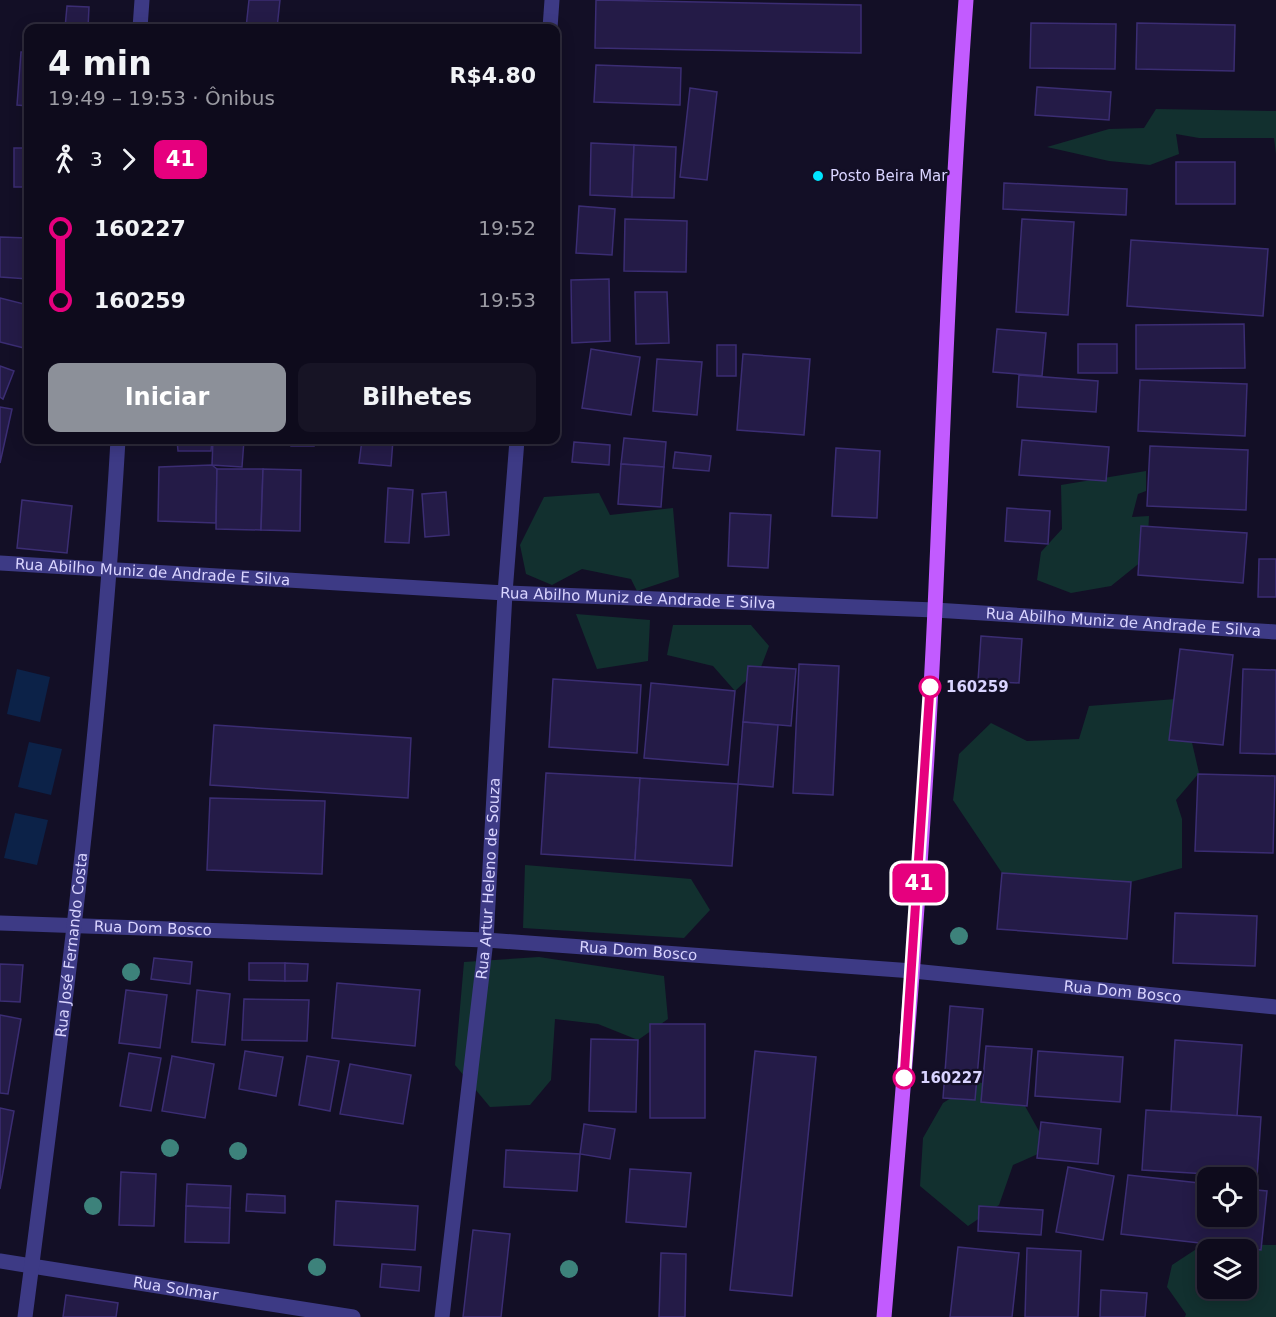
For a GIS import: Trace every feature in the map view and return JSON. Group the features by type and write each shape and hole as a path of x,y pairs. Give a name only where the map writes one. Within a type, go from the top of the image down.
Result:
{"main road":[{"path":"884,1317 914,971 935,610 944,354 966,0"}],"street":[{"path":"140,24 142,0"},
{"path":"550,24 552,0"},
{"name":"Rua José Fernando Costa","path":"24,1317 75,925 110,572 118,444"},
{"name":"Rua Artur Heleno de Souza","path":"442,1317 486,940 504,593 517,444"},
{"name":"Rua Abilho Muniz de Andrade E Silva","path":"0,563 110,572 504,593 935,610 1276,632"},
{"name":"Rua Dom Bosco","path":"0,923 486,940 914,971 1276,1007"},
{"name":"Rua Solmar","path":"0,1261 354,1317"}],"green space":[{"path":"1156,109 1276,111 1276,154 1274,138 1199,138 1176,134 1179,154 1150,165 1109,161 1047,147 1109,129 1144,128"},
{"path":"1146,471 1146,491 1138,494 1132,517 1149,516 1147,557 1111,586 1071,593 1037,580 1041,552 1062,529 1061,485"},
{"path":"599,493 610,515 673,508 679,577 637,591 631,579 582,569 552,585 526,574 520,545 544,497"},
{"path":"576,614 650,620 648,661 597,669"},
{"path":"673,625 751,625 769,646 761,667 735,691 713,666 667,655"},
{"path":"1188,698 1190,734 1199,773 1176,800 1182,819 1182,868 1131,882 1002,873 953,800 959,754 991,723 1027,741 1079,739 1089,706"},
{"path":"525,865 691,879 710,910 684,938 523,928"},
{"path":"539,957 664,976 668,1019 638,1040 598,1024 555,1019 551,1080 530,1105 490,1107 455,1065 464,962"},
{"path":"1001,1082 1020,1097 1049,1149 1013,1165 999,1205 968,1226 920,1186 923,1138 943,1103 975,1083"},
{"path":"1257,1245 1276,1245 1276,1317 1185,1317 1186,1314 1167,1287 1172,1265 1197,1249 1197,1299 1257,1299"}],"water":[{"path":"17,669 50,677 40,722 7,714"},
{"path":"29,742 62,749 51,795 18,787"},
{"path":"15,813 48,820 37,865 4,858"}],"building":[{"path":"249,0 280,0 277,24 246,24"},
{"path":"596,0 861,5 861,53 595,48"},
{"path":"67,6 89,7 88,24 65,24"},
{"path":"1031,23 1116,24 1115,69 1030,68"},
{"path":"1137,23 1235,25 1234,71 1136,69"},
{"path":"21,52 24,52 24,106 17,105"},
{"path":"596,65 681,68 680,105 594,102"},
{"path":"1037,87 1111,92 1109,120 1035,115"},
{"path":"690,88 717,92 707,180 680,177"},
{"path":"591,143 634,145 632,197 590,195"},
{"path":"634,145 676,147 674,198 632,197"},
{"path":"14,148 24,148 24,187 14,187"},
{"path":"1176,162 1235,162 1235,204 1176,204"},
{"path":"1004,183 1127,189 1126,215 1003,209"},
{"path":"579,206 615,209 612,255 576,253"},
{"path":"625,219 687,221 686,272 624,271"},
{"path":"1022,219 1074,222 1068,315 1016,312"},
{"path":"0,237 24,238 24,279 0,277"},
{"path":"1131,240 1268,249 1263,316 1127,306"},
{"path":"609,279 610,341 572,343 571,280"},
{"path":"635,292 667,292 669,343 636,344"},
{"path":"0,298 24,304 24,348 0,342"},
{"path":"1244,324 1245,368 1136,369 1136,325"},
{"path":"997,329 1046,333 1042,376 993,372"},
{"path":"1078,344 1117,344 1117,373 1078,373"},
{"path":"717,345 736,345 736,376 717,376"},
{"path":"591,349 640,357 631,415 582,408"},
{"path":"743,354 810,359 804,435 737,430"},
{"path":"657,359 702,362 697,415 653,411"},
{"path":"0,366 14,371 3,399 0,397"},
{"path":"1019,375 1098,381 1096,412 1017,407"},
{"path":"1140,380 1247,384 1245,436 1138,431"},
{"path":"0,407 12,409 0,463"},
{"path":"624,438 666,442 664,467 621,464"},
{"path":"1022,440 1109,447 1106,481 1019,475"},
{"path":"574,442 610,445 609,465 572,462"},
{"path":"177,444 212,444 211,451 178,451"},
{"path":"213,444 244,444 242,467 212,465"},
{"path":"291,444 314,444 314,446 291,446"},
{"path":"361,444 393,444 391,466 359,463"},
{"path":"1150,446 1248,450 1246,510 1147,506"},
{"path":"836,448 880,451 877,518 832,516"},
{"path":"675,452 711,456 709,471 673,468"},
{"path":"621,464 664,467 661,507 618,504"},
{"path":"212,465 217,469 216,523 158,521 159,467"},
{"path":"217,469 263,469 261,530 216,529"},
{"path":"263,469 301,470 300,531 261,530"},
{"path":"388,488 413,490 409,543 385,542"},
{"path":"446,492 449,535 425,537 422,494"},
{"path":"22,500 72,506 67,553 17,548"},
{"path":"1007,508 1050,511 1048,544 1005,541"},
{"path":"730,513 771,515 768,568 728,566"},
{"path":"1141,526 1247,533 1243,583 1138,575"},
{"path":"1259,559 1276,559 1276,597 1258,597"},
{"path":"981,636 1022,639 1019,683 978,681"},
{"path":"1180,649 1233,655 1223,745 1169,740"},
{"path":"799,664 839,666 833,795 793,793"},
{"path":"748,666 796,669 791,726 743,722"},
{"path":"1243,669 1276,670 1276,754 1240,753"},
{"path":"553,679 641,685 637,753 549,747"},
{"path":"651,683 735,691 728,765 644,758"},
{"path":"743,722 778,725 773,787 738,784"},
{"path":"214,725 411,738 408,798 210,785"},
{"path":"546,773 640,778 635,860 541,854"},
{"path":"1198,774 1275,776 1273,853 1195,851"},
{"path":"640,778 738,784 732,866 635,860"},
{"path":"210,798 325,801 322,874 207,870"},
{"path":"1002,873 1131,882 1127,939 997,929"},
{"path":"1175,913 1257,916 1255,966 1173,963"},
{"path":"154,958 192,962 190,984 151,979"},
{"path":"249,963 285,963 285,981 249,980"},
{"path":"285,963 308,964 307,981 285,981"},
{"path":"0,964 23,965 20,1002 0,1001"},
{"path":"337,983 420,990 415,1046 332,1038"},
{"path":"126,990 167,995 160,1048 119,1043"},
{"path":"197,990 230,994 225,1045 192,1042"},
{"path":"244,999 309,1000 307,1041 242,1040"},
{"path":"950,1006 983,1009 975,1100 943,1098"},
{"path":"0,1015 21,1019 8,1094 0,1093"},
{"path":"650,1024 705,1024 705,1118 650,1118"},
{"path":"591,1039 638,1040 636,1112 589,1111"},
{"path":"1175,1040 1242,1045 1237,1116 1171,1111"},
{"path":"986,1046 1032,1049 1027,1106 981,1102"},
{"path":"245,1051 283,1057 276,1096 239,1089"},
{"path":"755,1051 816,1057 792,1296 730,1290"},
{"path":"1038,1051 1123,1057 1120,1102 1035,1096"},
{"path":"129,1053 161,1058 151,1111 120,1106"},
{"path":"172,1056 214,1064 205,1118 162,1111"},
{"path":"307,1056 339,1061 330,1111 299,1105"},
{"path":"350,1064 411,1075 403,1124 340,1114"},
{"path":"0,1108 14,1111 0,1189"},
{"path":"1146,1110 1261,1117 1257,1177 1257,1167 1197,1167 1197,1173 1142,1170"},
{"path":"1041,1122 1101,1129 1098,1164 1037,1158"},
{"path":"584,1124 615,1129 610,1159 580,1154"},
{"path":"506,1150 580,1154 577,1191 504,1187"},
{"path":"1068,1167 1114,1176 1103,1240 1056,1232"},
{"path":"630,1169 691,1173 686,1227 626,1222"},
{"path":"121,1172 156,1174 154,1226 119,1225"},
{"path":"1128,1175 1197,1183 1197,1227 1257,1227 1257,1190 1267,1191 1261,1250 1257,1250 1257,1239 1197,1239 1197,1243 1121,1234"},
{"path":"187,1184 231,1186 230,1208 186,1206"},
{"path":"247,1194 285,1196 285,1213 246,1211"},
{"path":"336,1201 418,1206 415,1250 334,1245"},
{"path":"186,1206 230,1208 229,1243 185,1242"},
{"path":"979,1206 1043,1210 1041,1235 978,1231"},
{"path":"473,1230 510,1234 501,1317 463,1317"},
{"path":"958,1247 1019,1253 1012,1317 950,1317"},
{"path":"1027,1248 1081,1251 1078,1317 1025,1317"},
{"path":"661,1253 686,1254 685,1317 659,1317"},
{"path":"382,1264 421,1267 419,1291 380,1287"},
{"path":"1101,1290 1147,1293 1145,1317 1100,1317"},
{"path":"66,1295 118,1303 116,1317 63,1317"}],"bus line":[{"name":"41","path":"904,1078 914,971 930,687"}],"place":[{"name":"Posto Beira Mar","path":"818,176"},
{"name":"160259","path":"930,687"},
{"name":"160227","path":"904,1078"}]}
